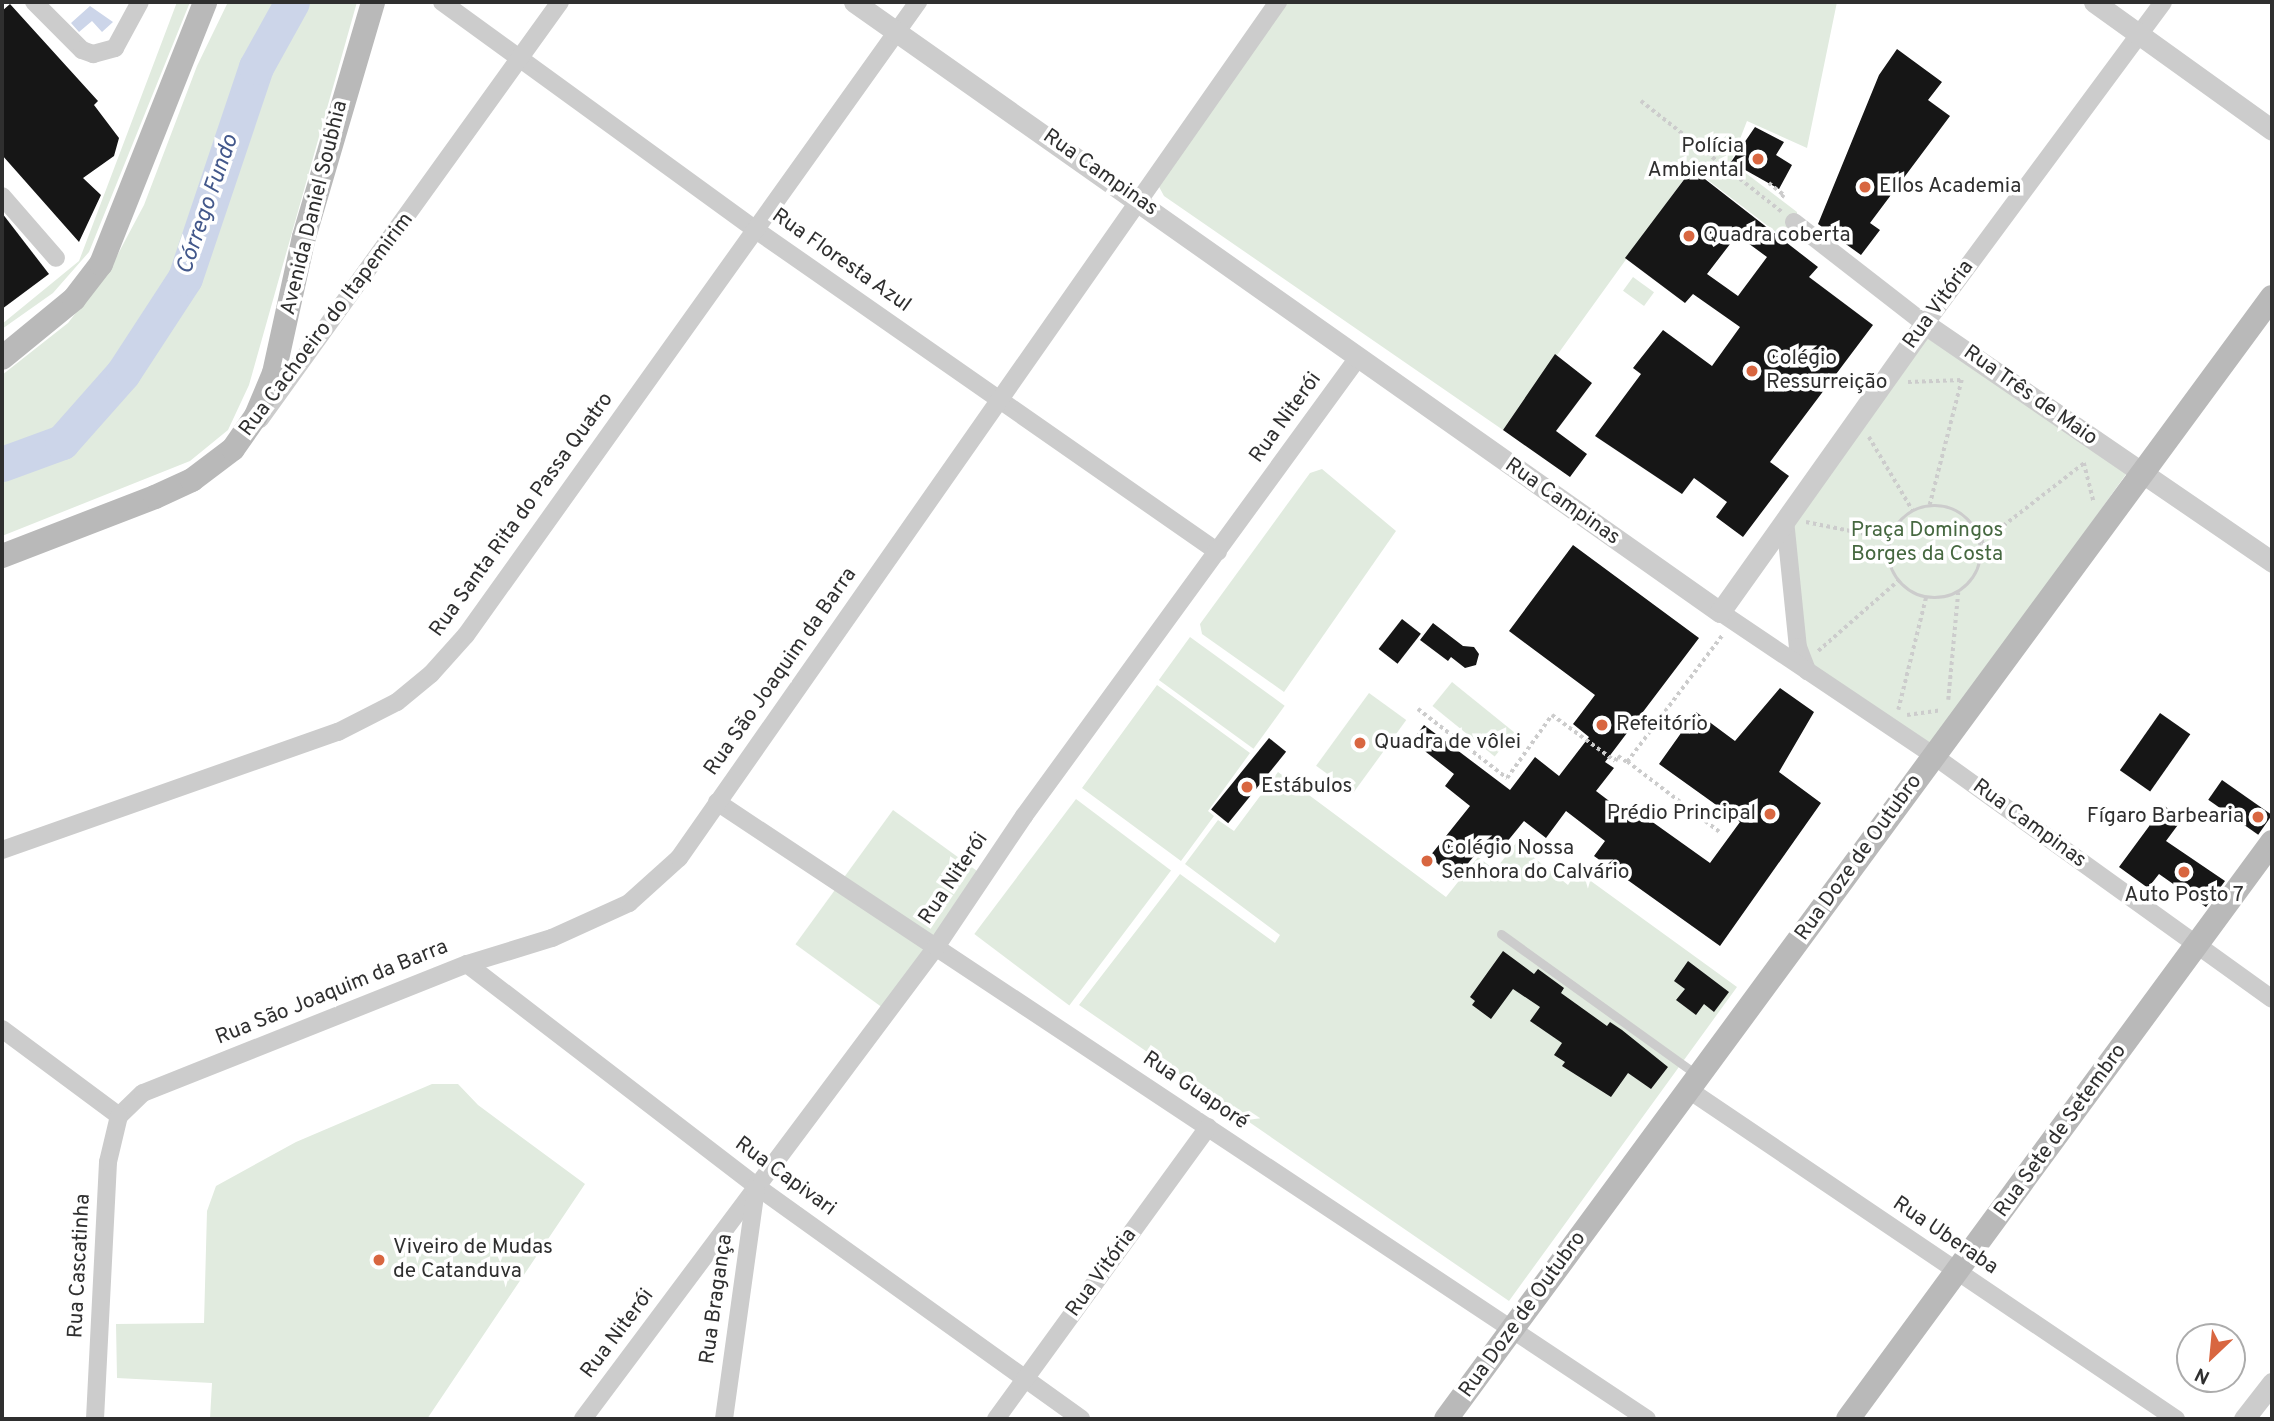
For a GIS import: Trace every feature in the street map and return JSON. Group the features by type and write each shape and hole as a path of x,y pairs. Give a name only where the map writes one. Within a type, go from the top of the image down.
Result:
{"main road":[{"path":"2,358 74,299 101,264 205,2"},
{"name":"Avenida Daniel Soubhia","path":"233,449 256,416 274,373 304,237 373,2"},
{"name":"Rua Doze de Outubro","path":"1446,1419 2272,297"},
{"name":"Rua Cachoeiro do Itapemirim","path":"2,556 192,480 233,449"},
{"name":"Rua Sete de Setembro","path":"1848,1419 2272,842"}],"street":[{"path":"34,2 82,50 105,53 115,48 140,2"},
{"name":"Rua Floresta Azul","path":"442,2 756,230 1218,552"},
{"name":"Rua Cachoeiro do Itapemirim","path":"233,449 276,401 560,2"},
{"name":"Rua Campinas","path":"854,2 1140,201 1357,359 1726,616 1809,664 2272,999"},
{"name":"Rua Santa Rita do Passa Quatro","path":"2,850 338,732 397,702 466,635 918,2"},
{"name":"Rua São Joaquim da Barra","path":"119,1116 143,1093 467,964 552,939 629,903 679,858 1278,2"},
{"path":"2094,2 2272,130"},
{"name":"Rua Vitória","path":"1726,616 1925,324 2163,2"},
{"path":"2,196 56,258"},
{"name":"Rua Três de Maio","path":"1794,222 1925,324 2272,562"},
{"name":"Rua Niterói","path":"583,1419 936,947 1024,816 1357,359"},
{"path":"1792,520 1797,636 1809,664"},
{"name":"Rua Guaporé","path":"718,802 1647,1419"},
{"name":"Rua Capivari","path":"467,964 756,1186 1081,1419"},
{"path":"2,1029 119,1116"},
{"name":"Rua Uberaba","path":"1694,1083 1957,1271 2176,1419"},
{"name":"Rua Cascatinha","path":"95,1419 108,1163 119,1116"},
{"name":"Rua Vitória","path":"996,1419 1208,1127"},
{"name":"Rua Bragança","path":"724,1419 756,1186"},
{"path":"2245,1419 2272,1383"}],"lane":[{"path":"1502,934 1694,1083"}],"path":[{"path":"1641,101 1794,222"},
{"path":"1769,183 1784,195 1781,200"},
{"path":"1901,382 1962,380 1930,505"},
{"path":"1865,431 1913,511"},
{"path":"1981,543 2084,463 2094,503"},
{"path":"1926,597 1896,717 1947,709 1958,592 1979,566 1981,543 1968,519 1944,506 1930,505 1913,511 1899,522 1890,539 1889,561 1899,580 1926,597 1958,592"},
{"path":"1792,520 1890,539"},
{"path":"1809,664 1899,580"},
{"path":"1626,762 1726,616"},
{"path":"1418,709 1507,778 1552,715 1615,761 1618,756 1719,831"}],"green space":[{"path":"177,2 190,2 89,252 53,293 2,329 2,324 79,261"},
{"path":"228,2 357,2 249,385 228,430 190,461 2,536 2,375 68,323 110,269 144,205 197,66"},
{"path":"1278,2 1837,2 1807,148 1747,121 1731,162 1797,212 1797,218 1781,236 1692,168 1503,430 1164,196 1157,183"},
{"path":"1633,277 1654,292 1644,306 1623,291"},
{"name":"Praça Domingos Borges da Costa","path":"1927,338 2129,470 1933,745 1809,663 1803,644 1793,520"},
{"path":"1322,469 1396,531 1284,692 1202,634 1200,624 1310,473"},
{"path":"1190,637 1285,706 1254,749 1159,680"},
{"path":"1452,682 1514,732 1495,756 1432,706"},
{"path":"1157,685 1250,753 1208,811 1214,816 1181,861 1082,788"},
{"name":"Quadra de vôlei","path":"1369,693 1406,720 1353,793 1316,766"},
{"path":"1278,772 1446,897 1478,857 1495,870 1516,843 1568,885 1577,871 1737,987 1509,1301 1079,1005 1180,874 1275,943 1280,935 1185,864 1218,820 1234,831"},
{"path":"1076,799 1171,871 1069,1006 974,934"},
{"path":"893,810 986,878 888,1012 795,944"},
{"path":"432,1084 458,1084 478,1105 585,1184 427,1419 210,1419 212,1383 117,1378 116,1324 204,1323 207,1211 216,1186 296,1142"}],"water":[{"path":"90,6 113,22 102,32 92,21 79,32 71,23"}],"building":[{"path":"10,4 98,101 94,105 119,138 114,156 83,178 101,195 79,242 2,155 2,11"},
{"name":"Ellos Academia","path":"1897,49 1942,82 1928,100 1950,116 1870,223 1880,230 1861,255 1818,224 1879,75"},
{"name":"Polícia Ambiental","path":"1755,127 1784,142 1776,155 1792,165 1779,189 1731,162"},
{"name":"Colégio Ressurreição","path":"1692,169 1818,267 1809,277 1873,325 1770,462 1789,476 1743,537 1716,517 1727,502 1694,478 1682,494 1595,436 1641,374 1633,368 1663,330 1712,366 1740,327 1693,294 1685,303 1625,258","holes":["1737,235 1767,257 1738,296 1707,274"]},
{"path":"2,213 49,274 2,309"},
{"path":"1555,354 1592,383 1556,431 1587,454 1570,477 1503,430"},
{"path":"1573,545 1699,638 1605,762 1614,768 1596,791 1625,813 1630,806 1710,863 1740,822 1659,764 1696,712 1735,741 1780,688 1814,712 1779,772 1821,803 1720,946 1594,856 1605,841 1566,811 1546,838 1524,821 1493,859 1480,849 1454,880 1430,856 1470,806 1445,786 1454,774 1412,741 1424,725 1510,790 1535,757 1559,776 1589,737 1573,724 1595,695 1509,631"},
{"path":"1402,619 1421,634 1398,664 1379,649"},
{"path":"1433,623 1463,646 1474,647 1479,654 1476,665 1465,668 1451,657 1448,661 1420,640"},
{"path":"2160,713 2190,734 2150,792 2120,770"},
{"name":"Estábulos","path":"1269,738 1286,752 1228,823 1211,809"},
{"path":"2222,780 2272,815 2258,835 2208,800"},
{"path":"2164,806 2183,818 2166,841 2225,881 2206,907 2159,874 2148,888 2119,867"},
{"path":"1503,951 1534,974 1538,969 1564,988 1561,993 1607,1026 1610,1022 1622,1030 1668,1067 1651,1089 1628,1073 1611,1097 1562,1066 1565,1062 1554,1055 1562,1043 1530,1021 1540,1007 1513,989 1491,1019 1472,1005 1475,1001 1470,997"},
{"path":"1688,961 1729,992 1714,1012 1704,1004 1696,1015 1676,1000 1685,989 1674,981"}],"waterway":[{"name":"Córrego Fundo","path":"2,464 62,442 123,373 185,278 256,67 292,2"}],"place":[{"name":"Polícia Ambiental","path":"1758,159"},
{"name":"Ellos Academia","path":"1865,187"},
{"name":"Quadra coberta","path":"1689,236"},
{"name":"Colégio Ressurreição","path":"1752,371"},
{"name":"Refeitório","path":"1602,725"},
{"name":"Quadra de vôlei","path":"1360,743"},
{"name":"Estábulos","path":"1247,787"},
{"name":"Prédio Principal","path":"1770,814"},
{"name":"Fígaro Barbearia","path":"2258,817"},
{"name":"Colégio Nossa Senhora do Calvário","path":"1427,861"},
{"name":"Auto Posto 7","path":"2184,872"},
{"name":"Viveiro de Mudas de Catanduva","path":"379,1260"}]}
